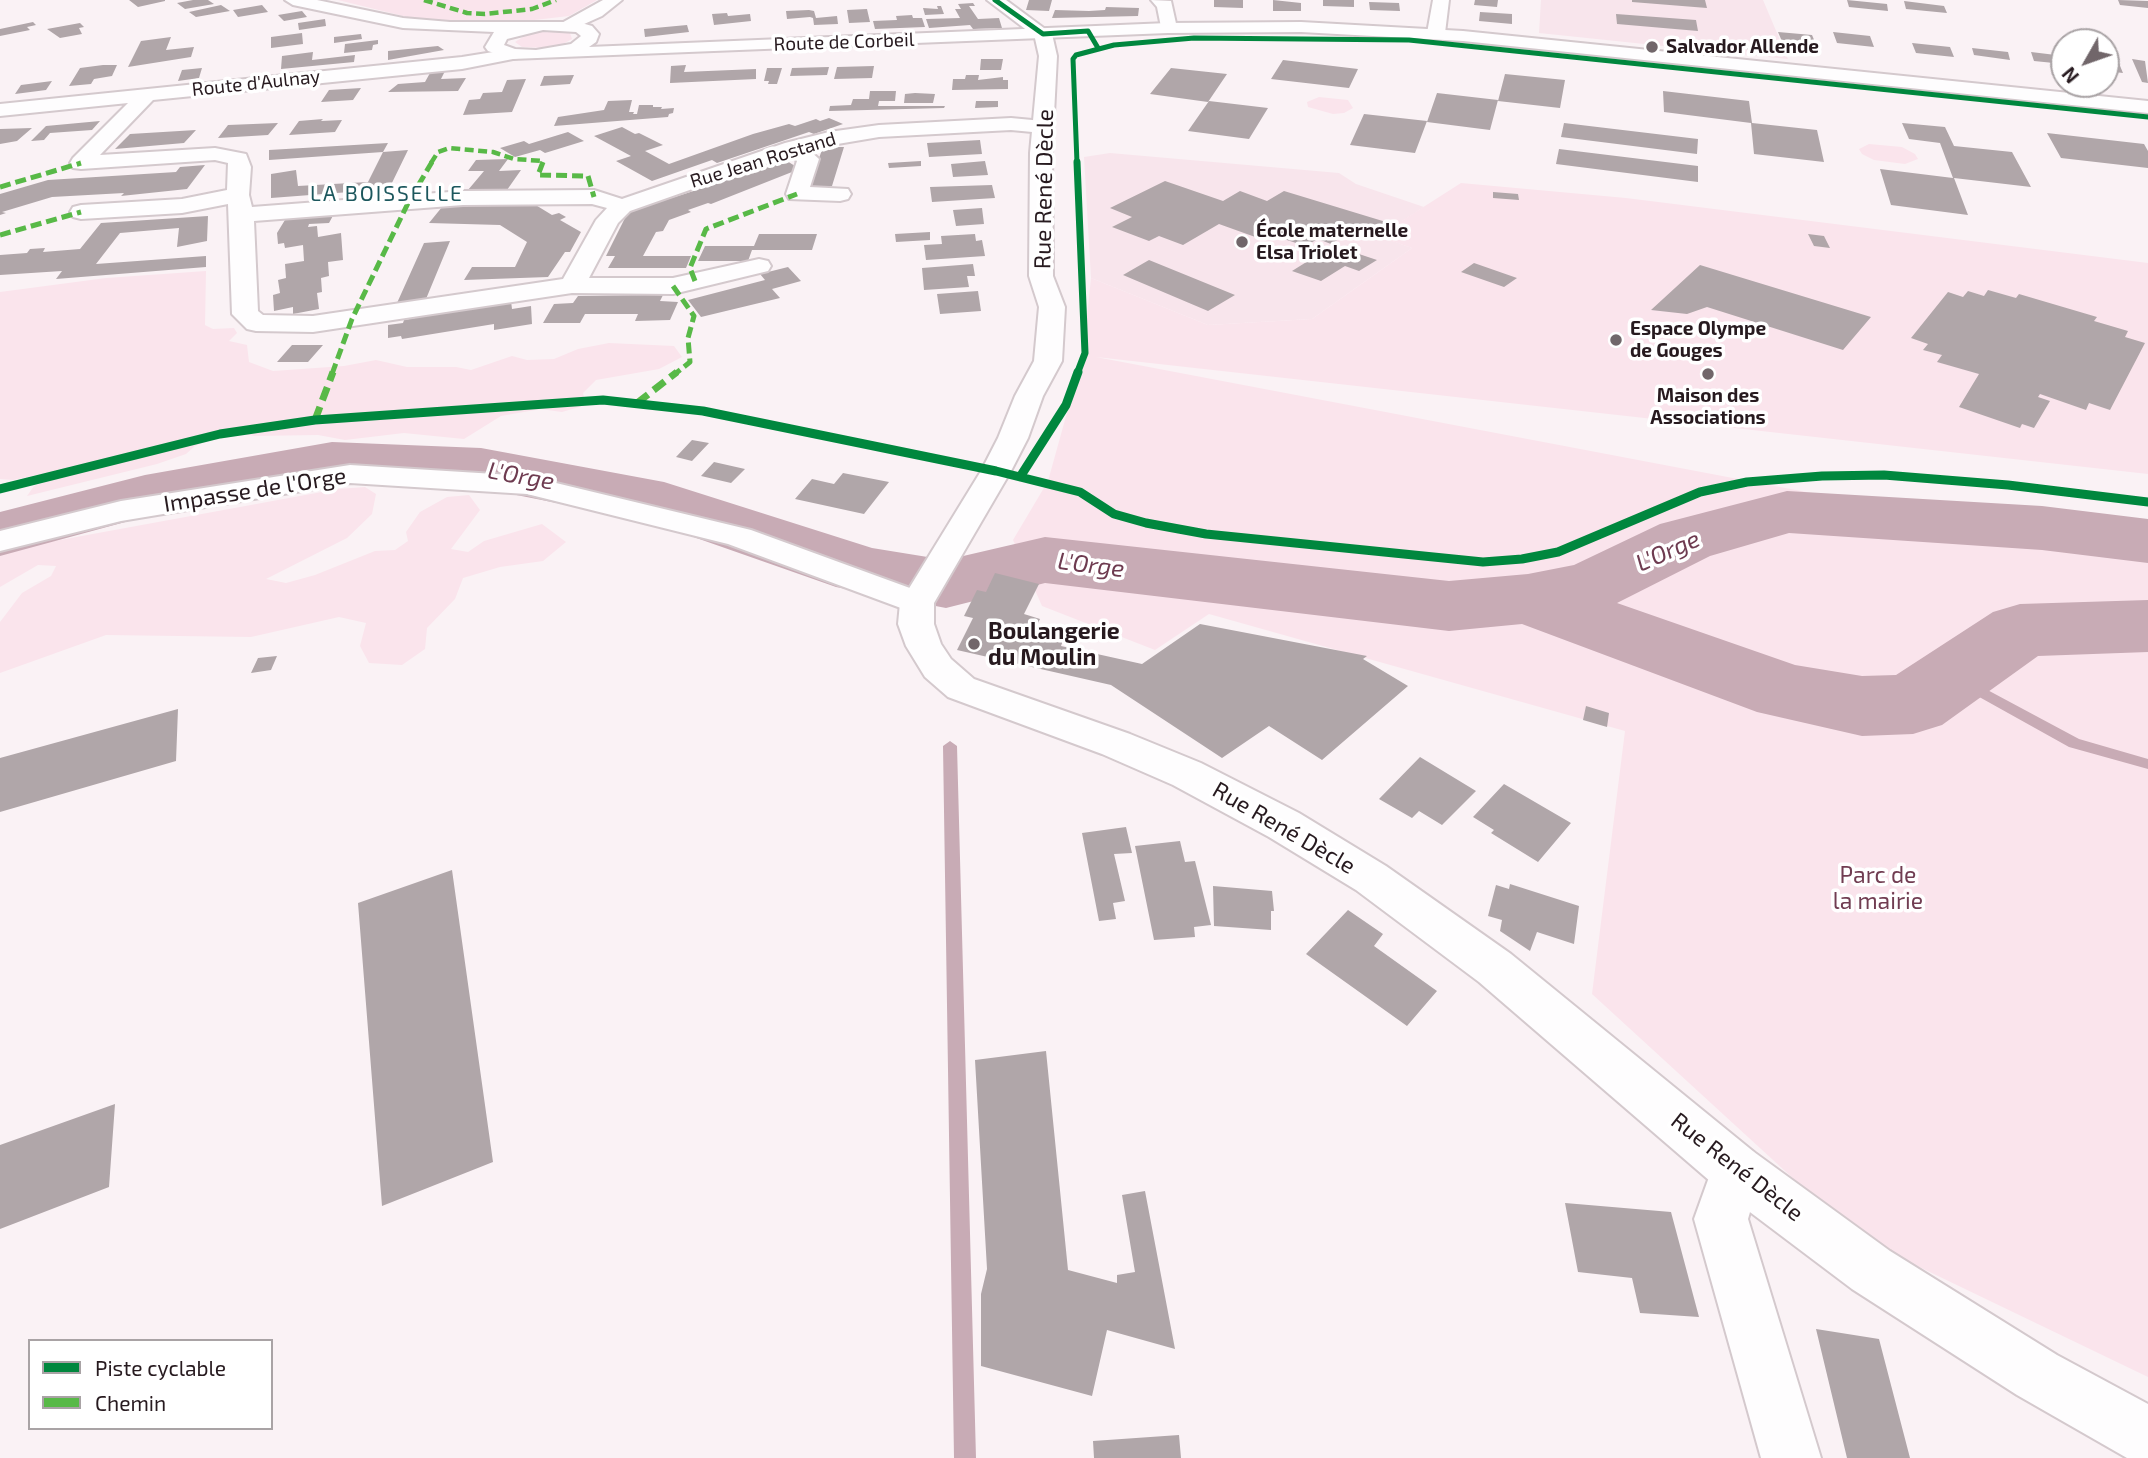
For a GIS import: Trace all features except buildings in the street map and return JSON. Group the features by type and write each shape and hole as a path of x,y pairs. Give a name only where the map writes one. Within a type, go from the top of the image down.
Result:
{"street":[{"path":"293,0 393,21 450,27 567,25 586,30 590,38"},
{"path":"567,25 596,12 614,0"},
{"path":"995,0 1043,34"},
{"path":"1159,0 1165,5 1168,28"},
{"path":"1436,33 1441,0"},
{"path":"450,27 502,46 549,54 646,49"},
{"path":"502,46 530,27"},
{"name":"Route de Corbeil","path":"646,49 1168,28 1301,27 1436,33 2148,107"},
{"name":"Rue René Dècle","path":"1043,34 1048,56 1043,127 1041,276 1052,307 1048,361 1029,396 1013,438 922,592 916,624 924,646 938,668 961,688 1116,744 1187,774 1284,825 1371,878 1496,968 1735,1170 1871,1270 2037,1375 2148,1437"},
{"path":"590,38 610,45 646,49"},
{"path":"549,54 576,48 590,38"},
{"name":"Route d'Aulnay","path":"0,110 431,66 502,46"},
{"path":"147,95 81,163 215,154 238,159 245,314 256,323 273,326 313,324 572,285 673,286 759,266"},
{"name":"Rue Jean Rostand","path":"622,206 792,147 829,138 879,131 1011,124 1043,127"},
{"path":"792,147 808,159 797,194 840,194"},
{"path":"81,212 182,206 463,198 594,197 622,206 608,220 572,285"},
{"name":"Impasse de l'Orge","path":"0,541 121,510 350,474 527,485 738,537 922,592"},
{"path":"1735,1170 1721,1219 1791,1458"}],"shaded area":[{"path":"1541,0 1763,0 1788,59 1539,33"},
{"name":"École maternelle Elsa Triolet","path":"1110,153 1339,173 1356,184 1424,207 1379,236 1412,248 1312,319 1208,325 1091,278 1084,157"}],"green space":[{"path":"338,0 597,0 569,16 500,24 411,18"},
{"path":"558,30 570,33 572,39 546,48 522,47 515,42 529,33"},
{"path":"1319,97 1348,100 1353,108 1344,113 1333,114 1308,107 1307,102"},
{"path":"1869,144 1902,147 1915,154 1918,159 1905,164 1874,160 1862,154 1859,149"},
{"name":"Parc de la mairie","path":"1461,183 1626,198 2148,263 2148,474 1096,357 1817,494 2148,538 2148,1377 1857,1237 1592,994 1625,731 1209,614 1155,650 1042,606 1013,540 1048,481 1083,355 1091,278 1208,325 1312,319 1412,248 1378,236"},
{"path":"206,271 205,325 213,329 234,328 237,333 229,341 247,345 249,362 273,371 344,366 376,360 407,367 456,367 471,370 512,356 527,360 554,359 578,349 609,343 674,346 682,357 659,369 596,380 583,393 586,405 562,412 541,409 501,416 464,439 404,433 345,440 318,435 254,436 232,431 195,446 186,454 157,464 27,496 34,486 81,470 66,469 13,480 0,479 0,292 106,278"},
{"path":"365,487 376,494 372,514 347,538 266,579 286,583 315,575 375,551 395,550 408,541 406,532 420,512 447,497 469,495 480,510 451,549 468,552 484,541 542,524 566,542 543,561 500,567 463,578 455,599 427,628 425,649 402,665 369,663 360,646 366,623 339,617 251,637 106,635 0,673 0,622 22,593 51,576 56,566 38,565 0,587 0,551 338,489"}],"waterway":[{"name":"L'Orge","path":"0,534 145,496 332,462 481,468 664,503 862,570 946,584 1045,560 1449,606 1528,599"},
{"name":"L'Orge","path":"1528,599 1594,585 1685,540 1787,512 2042,528 2148,541"},
{"path":"1528,599 1786,692 1862,706 1913,704 2020,630 2148,626"},
{"path":"1952,676 2074,743 2148,764"},
{"path":"950,746 965,1458"}],"marked path":[{"path":"424,0 467,13 485,14 532,9 556,0"},
{"path":"315,420 352,319 409,201 438,152 449,148 543,161 538,175 588,176 594,197"},
{"path":"0,187 81,163"},
{"path":"695,281 690,268 706,229 797,194"},
{"path":"0,235 81,212"},
{"path":"637,403 690,362 688,338 694,316 673,286"}],"cycle path":[{"path":"995,0 1043,34 1088,31 1098,48"},
{"path":"1020,477 1066,405 1085,353 1073,59 1085,51 1114,45 1194,38 1409,40 2148,117"},
{"path":"0,489 220,434 315,420 603,400 703,411 996,471 1080,492 1114,514 1146,523 1206,534 1483,562 1522,559 1558,552 1700,492 1747,482 1822,476 1884,475 2008,485 2148,502"}],"place":[{"name":"Salvador Allende","path":"1652,47"},
{"name":"École maternelle Elsa Triolet","path":"1242,242"},
{"name":"Espace Olympe de Gouges","path":"1616,340"},
{"name":"Maison des Associations","path":"1708,374"},
{"name":"Boulangerie du Moulin","path":"974,644"}],"district":[{"name":"LA BOISSELLE","path":"387,194"}]}
